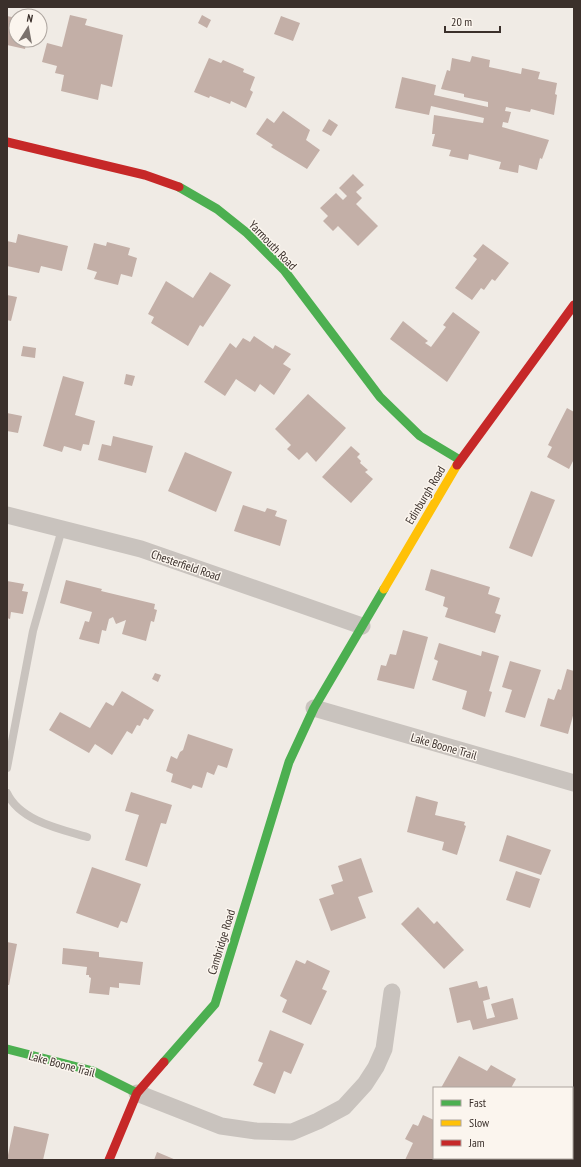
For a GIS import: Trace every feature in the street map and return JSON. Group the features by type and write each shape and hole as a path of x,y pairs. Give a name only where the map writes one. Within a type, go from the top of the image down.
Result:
{"street":[{"name":"Yarmouth Road","path":"7,142 145,175 185,189 218,209 247,233 284,270 380,397 420,436 460,460"},
{"name":"Edinburgh Road","path":"314,708 460,460 574,305"},
{"name":"Chesterfield Road","path":"7,515 140,549 362,626"},
{"name":"Lake Boone Trail","path":"314,708 574,783"},
{"name":"Cambridge Road","path":"109,1160 137,1093 215,1004 289,762 314,708"},
{"path":"137,1093 221,1126 256,1131 292,1132 318,1121 344,1107 365,1084 376,1067 384,1049 392,992"},
{"name":"Lake Boone Trail","path":"7,1049 93,1071 137,1093"}],"lane":[{"path":"7,768 34,632 62,529"},
{"path":"7,793 12,804 28,816 51,826 87,837"}],"building":[{"path":"70,15 87,19 85,25 123,35 112,87 101,84 98,100 61,91 64,75 55,73 57,66 42,62 46,48 48,48 48,43 62,47"},
{"path":"202,15 211,20 207,28 198,23"},
{"path":"7,16 8,45 7,45"},
{"path":"281,16 300,23 293,41 274,34"},
{"path":"472,56 490,60 489,67 521,74 522,68 540,72 538,79 557,83 554,115 531,109 530,112 506,107 505,111 511,112 508,123 503,122 502,127 549,140 542,159 540,158 537,170 519,165 518,173 499,169 501,162 469,154 468,160 449,156 451,150 432,146 435,134 432,134 434,115 483,123 484,118 431,106 429,115 395,108 402,77 436,85 434,95 488,107 488,102 464,97 464,94 441,89 447,70 450,71 452,58 470,62"},
{"path":"209,58 221,63 223,60 244,69 243,72 255,77 250,90 253,92 246,108 231,101 230,104 210,96 209,98 194,92"},
{"path":"283,111 310,130 306,140 320,150 307,169 271,147 273,145 256,134 267,118 274,123"},
{"path":"329,119 338,125 331,136 322,131"},
{"path":"353,174 364,185 356,192 362,198 356,204 378,226 358,246 338,226 333,231 323,221 328,216 320,208 336,193 343,200 347,196 339,188"},
{"path":"18,234 68,246 62,271 41,266 39,273 7,266 7,241 16,243"},
{"path":"107,242 130,248 128,255 137,258 132,277 121,274 118,285 94,279 97,272 87,269 94,243 106,246"},
{"path":"483,244 509,263 495,281 492,279 484,290 481,288 472,300 455,288 477,259 473,256"},
{"path":"210,272 231,285 203,327 200,325 188,346 151,323 154,317 148,314 166,281 193,298"},
{"path":"7,295 17,297 11,321 7,320"},
{"path":"453,312 480,332 447,382 390,339 403,321 428,341 425,343 431,347 446,327 443,325"},
{"path":"254,336 273,349 275,345 291,354 283,364 291,369 274,395 260,384 255,392 236,379 225,396 204,382 230,343 236,348 243,338 250,342"},
{"path":"23,346 36,348 35,358 21,356"},
{"path":"126,374 135,376 132,386 124,384"},
{"path":"63,376 84,382 75,415 95,421 89,445 83,444 81,451 64,446 62,452 43,446"},
{"path":"308,394 346,428 316,462 307,452 299,460 287,449 291,445 275,429"},
{"path":"567,408 574,412 574,459 569,469 547,457 552,447 548,445"},
{"path":"7,413 22,416 18,433 7,431"},
{"path":"113,436 153,446 146,473 98,460 102,444 111,446"},
{"path":"351,446 360,454 357,457 361,461 360,463 368,470 365,472 373,479 351,503 322,477"},
{"path":"185,452 232,472 216,512 168,491"},
{"path":"531,491 555,500 532,557 509,548"},
{"path":"243,505 265,512 267,508 277,511 275,516 287,520 280,546 234,531"},
{"path":"431,569 490,587 488,594 500,598 495,613 501,615 495,633 445,617 448,608 443,606 445,597 425,590"},
{"path":"66,580 102,589 101,591 155,604 154,609 157,610 154,622 151,621 146,641 122,634 126,620 116,624 113,617 109,619 106,631 102,630 99,644 79,639 85,621 89,622 92,612 60,603"},
{"path":"7,581 24,584 22,591 28,592 23,614 11,612 10,619 7,618"},
{"path":"403,630 428,637 414,689 377,680 381,665 386,666 390,654 396,655"},
{"path":"439,643 481,656 482,651 499,656 489,691 492,692 485,717 462,709 467,691 432,680 438,661 434,659"},
{"path":"510,661 541,670 525,718 505,712 512,690 502,687"},
{"path":"567,669 574,671 574,712 568,734 540,726 548,698 554,700 558,689 561,690"},
{"path":"155,673 161,675 158,682 152,679"},
{"path":"122,691 154,710 148,720 144,718 140,726 137,725 132,734 127,731 112,755 95,744 89,753 49,730 60,712 90,728 106,702 113,706"},
{"path":"188,734 233,749 227,768 218,765 214,775 207,772 202,788 193,785 191,789 171,782 173,774 166,771 171,756 177,759 180,752 183,750"},
{"path":"131,792 172,805 166,824 161,823 147,867 125,860 139,815 125,811"},
{"path":"416,796 438,802 435,815 465,822 464,825 466,826 457,855 442,850 444,842 407,832"},
{"path":"507,835 551,850 541,875 499,861"},
{"path":"361,858 373,892 358,897 366,918 331,931 319,899 334,894 331,885 343,881 338,866"},
{"path":"92,867 141,884 127,923 121,921 118,928 76,913"},
{"path":"516,871 540,879 530,908 506,900"},
{"path":"418,907 434,924 437,921 464,950 444,969 401,924"},
{"path":"7,942 17,944 9,985 7,985"},
{"path":"63,948 99,952 99,957 143,962 140,985 119,983 119,988 110,987 109,995 89,993 91,978 89,975 86,975 87,967 62,964"},
{"path":"296,960 305,964 307,960 330,971 322,989 327,991 311,1025 282,1012 287,1000 280,996"},
{"path":"477,981 479,988 487,986 490,999 483,1001 487,1019 495,1017 491,1004 513,998 518,1019 473,1030 470,1020 457,1023 449,988"},
{"path":"270,1030 304,1044 291,1074 284,1071 275,1094 253,1085 263,1063 258,1061"},
{"path":"459,1056 487,1071 491,1065 516,1079 512,1087 442,1087"},
{"path":"423,1115 433,1120 433,1159 435,1160 405,1160 413,1143 405,1139 413,1124 418,1126"},
{"path":"14,1126 49,1134 43,1160 7,1160"},
{"path":"157,1152 176,1160 154,1160"}],"traffic: fast":[{"path":"179,187 217,209 247,233 284,270 380,397 420,436 460,460"},
{"path":"164,1062 215,1004 289,762 314,708 384,589"},
{"path":"7,1049 93,1071 137,1093"}],"traffic: slow":[{"path":"384,589 457,465"}],"traffic: jam":[{"path":"7,142 145,175 179,187"},
{"path":"457,465 574,305"},
{"path":"109,1160 137,1093 164,1062"}]}
